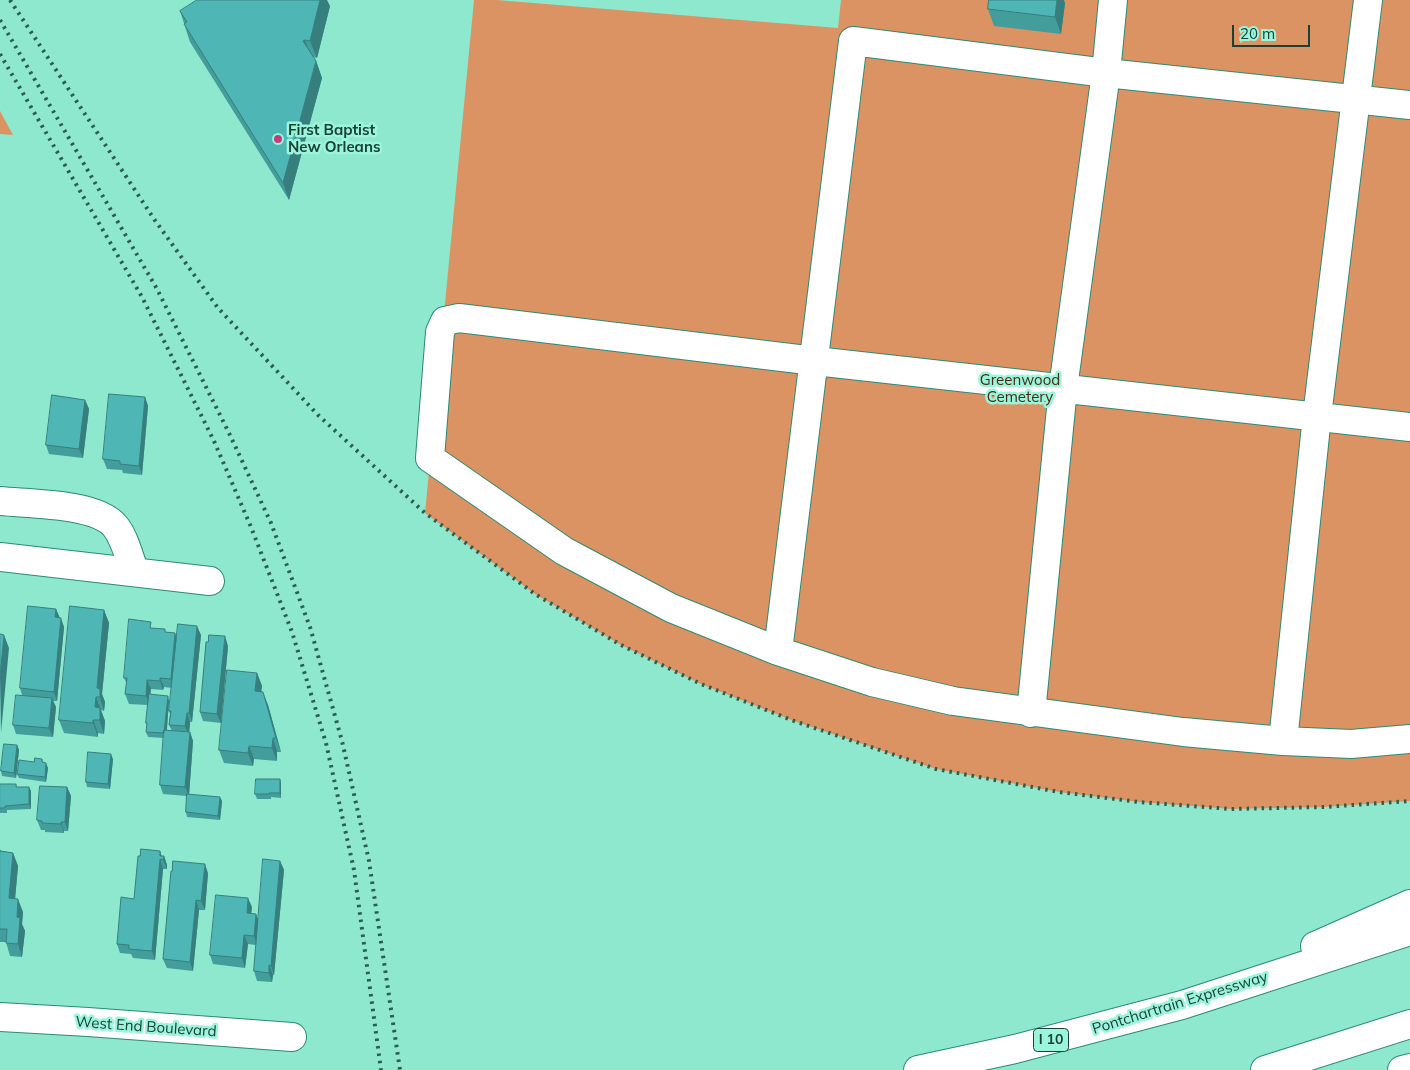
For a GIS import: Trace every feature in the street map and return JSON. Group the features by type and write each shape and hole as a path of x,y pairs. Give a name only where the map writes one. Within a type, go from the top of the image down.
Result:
{"main road":[{"path":"1031,713 1063,388 1106,72 1113,0"},
{"path":"1283,741 1317,416 1368,0"},
{"path":"778,651 853,41 1106,72 1410,105"},
{"path":"1410,427 815,361 458,318 445,320 440,332 430,458 564,552 671,608 778,651 872,682 953,701 1183,732 1283,741 1351,744 1410,739"},
{"path":"0,501 81,509 106,518 116,527 135,572"},
{"path":"0,557 210,581"},
{"path":"1182,1005 1410,904"},
{"name":"Pontchartrain Expressway","path":"918,1070 1015,1049 1182,1005 1410,931"},
{"name":"West End Boulevard","path":"0,1017 98,1022 292,1037"},
{"path":"1265,1070 1410,1024"},
{"path":"1402,1070 1410,1068"}],"green space":[{"name":"Greenwood Cemetery","path":"474,0 497,0 838,28 841,0 1410,0 1410,801 1324,807 1231,809 1139,802 1059,792 936,769 794,721 701,684 621,645 535,594 425,513"},
{"path":"0,111 13,135 0,134"}],"building":[{"name":"First Baptist New Orleans","path":"197,0 320,0 310,41 303,41 316,61 283,183 184,24 187,22 180,11"},
{"path":"989,0 1057,0 1055,17 988,9"},
{"path":"109,394 145,397 139,466 120,464 120,461 103,459"},
{"path":"52,395 85,400 79,449 46,445"},
{"path":"28,606 56,609 55,617 61,618 54,692 20,688"},
{"path":"70,606 104,610 97,688 100,689 100,697 96,697 95,707 100,708 100,720 93,720 93,723 59,720"},
{"path":"129,619 151,622 150,628 165,629 165,632 175,633 171,679 160,678 160,681 147,680 146,696 125,694 127,678 124,678"},
{"path":"178,624 197,626 189,713 187,713 185,726 169,725"},
{"path":"0,634 4,635 0,677"},
{"path":"209,635 225,636 217,714 200,712 206,642 208,642"},
{"path":"227,670 257,673 255,691 263,692 276,738 273,738 272,748 249,746 248,753 219,750"},
{"path":"149,694 168,696 164,733 146,732"},
{"path":"16,695 52,698 49,728 13,725"},
{"path":"164,730 190,732 185,787 160,785"},
{"path":"4,744 17,745 14,773 1,771"},
{"path":"88,752 111,754 108,784 86,782"},
{"path":"35,758 42,759 42,762 46,763 45,777 17,774 19,760 34,762"},
{"path":"256,779 280,779 280,793 255,794"},
{"path":"0,784 16,784 16,787 29,787 29,804 0,808"},
{"path":"40,786 67,787 65,822 61,822 61,824 42,823 42,821 37,820"},
{"path":"187,794 220,797 218,816 186,812"},
{"path":"141,849 160,851 160,856 164,856 163,860 160,859 152,951 129,949 129,945 117,944 121,897 134,899 138,856 140,856"},
{"path":"0,851 13,853 9,898 18,899 17,917 20,918 18,944 6,943 7,929 0,929"},
{"path":"263,859 280,861 269,973 254,971"},
{"path":"173,861 205,864 201,901 196,900 190,962 163,959"},
{"path":"216,895 248,898 247,913 256,914 254,936 244,935 242,958 210,955"}],"railway":[{"path":"10,0 154,219 218,308 318,415 425,513 535,594 621,645 701,684 794,721 936,769 1059,792 1139,802 1231,809 1324,807 1410,801"},
{"path":"0,20 157,289 229,433 271,523 310,627 342,741 369,861 400,1070"},
{"path":"0,54 142,297 214,441 251,527 292,632 326,743 354,870 381,1070"}],"place":[{"name":"First Baptist New Orleans","path":"278,139"}]}
